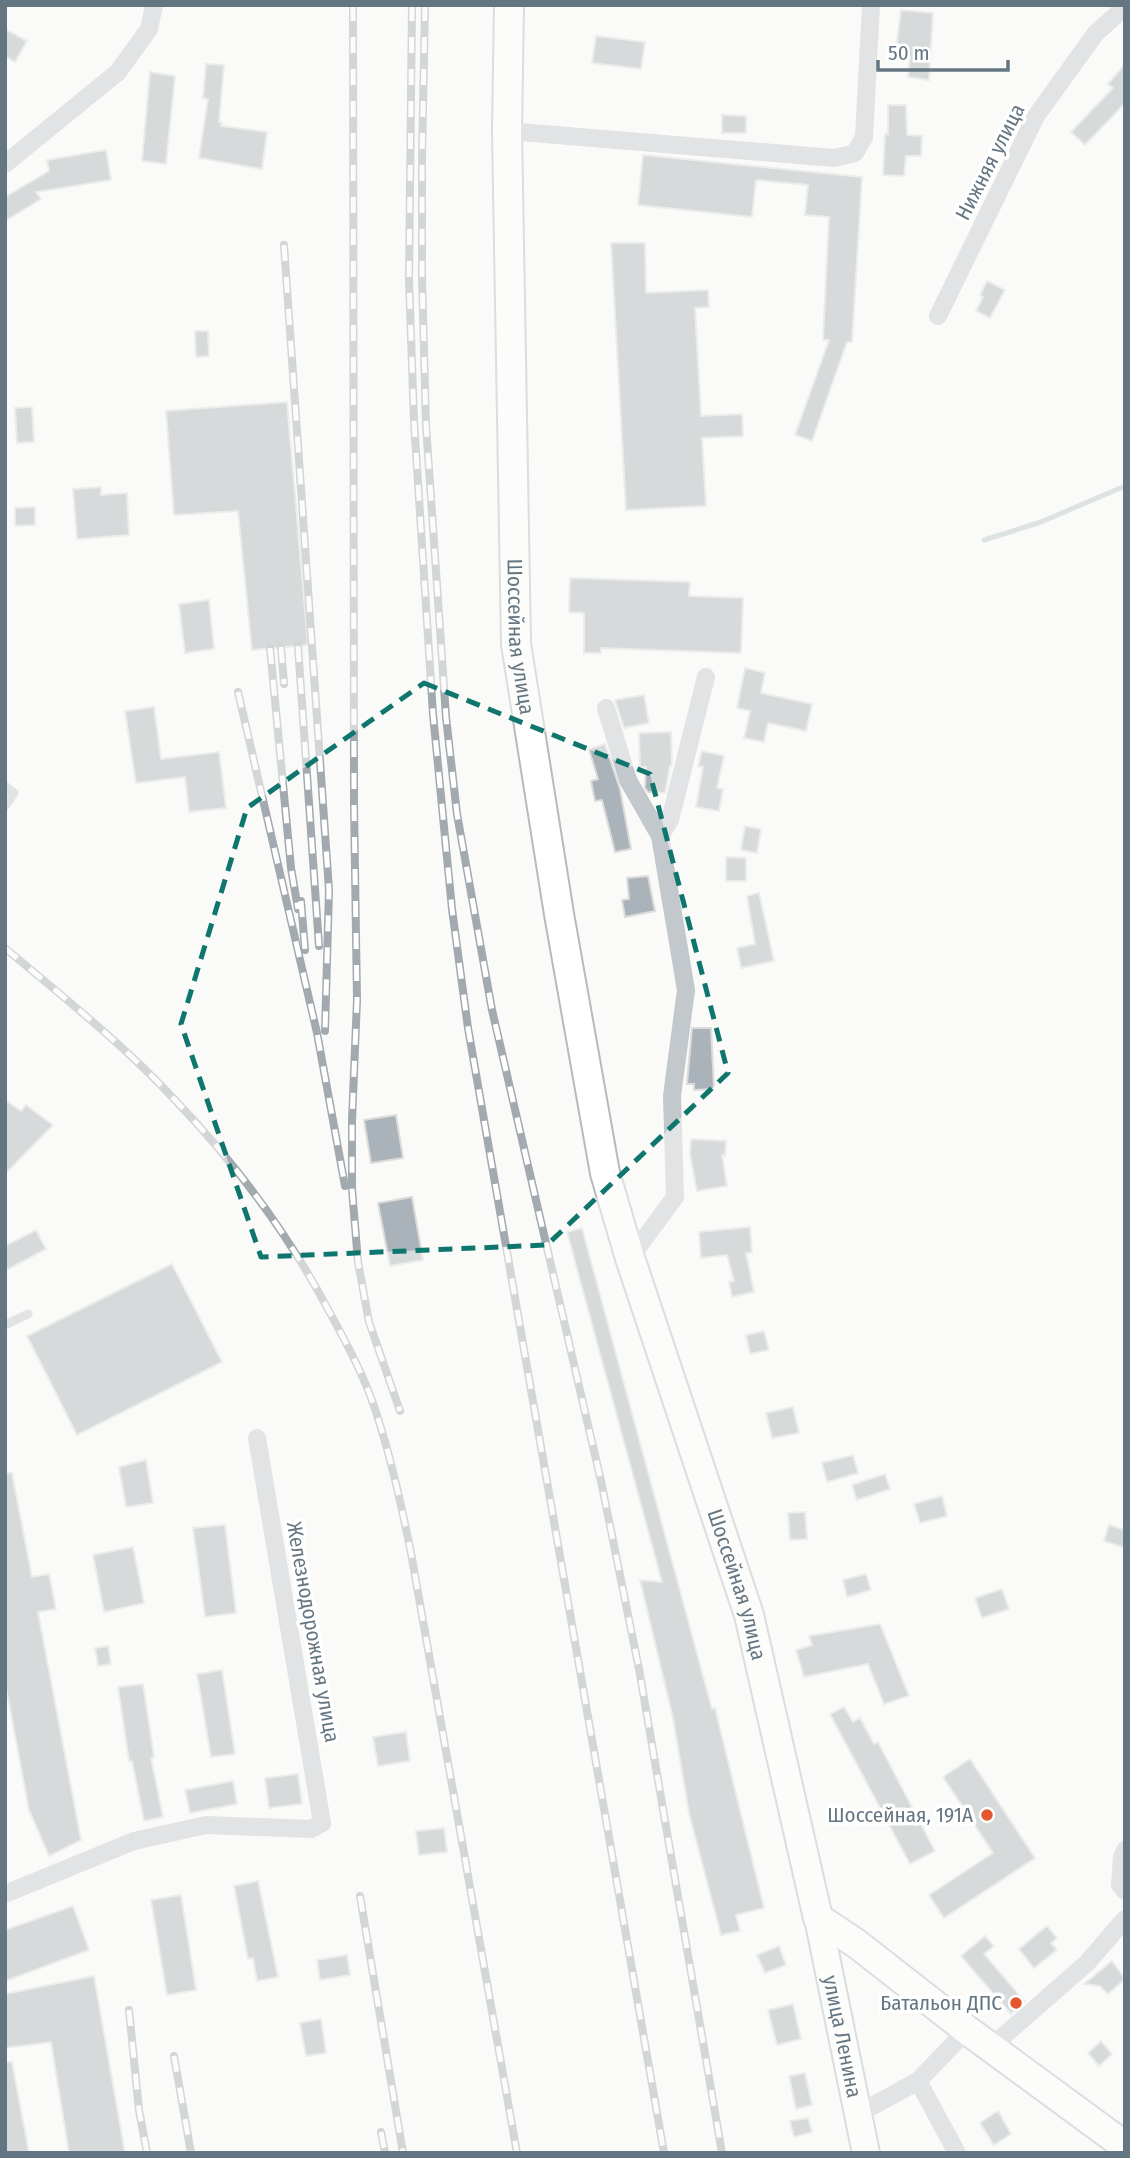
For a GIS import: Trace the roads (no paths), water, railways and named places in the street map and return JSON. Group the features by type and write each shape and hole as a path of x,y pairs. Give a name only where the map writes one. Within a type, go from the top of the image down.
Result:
{"main road":[{"name":"Шоссейная улица","path":"509,5 507,131 516,643 559,915 605,1172 630,1258 748,1615 818,1918"},
{"path":"818,1918 857,1944 967,2030 1125,2146"}],"street":[{"path":"5,163 118,72 149,29 154,5"},
{"path":"507,131 835,158 855,153 864,136 871,5"},
{"name":"Нижняя улица","path":"938,316 1036,117 1096,33 1125,7"},
{"path":"660,836 670,820 706,677"},
{"path":"606,708 628,780 660,836 686,990 672,1096 675,1198 630,1258"},
{"name":"Железнодорожная улица","path":"5,1894 134,1841 206,1825 312,1829 322,1823 257,1438"},
{"path":"1125,1850 1120,1885 1125,1891"},
{"name":"улица Ленина","path":"818,1918 866,2153"},
{"path":"991,2047 1087,1963 1125,1919"},
{"path":"858,2114 918,2081 967,2030"},
{"path":"918,2081 957,2153"}],"lane":[{"path":"5,786 14,793 5,806"},
{"path":"5,1325 27,1314"}],"waterway":[{"path":"984,540 1041,522 1125,486"}],"railway":[{"path":"353,5 354,804 357,1000 352,1189 358,1262 369,1322 400,1411"},
{"path":"412,5 409,280 414,421 433,714 452,909 468,1028 664,2153"},
{"path":"425,5 422,276 426,425 446,717 457,814 492,1010 601,1481 639,1669 722,2153"},
{"path":"284,245 329,890 325,1031"},
{"path":"298,646 319,946"},
{"path":"281,647 284,684"},
{"path":"270,648 291,868 298,909"},
{"path":"238,692 317,1033 345,1186"},
{"path":"301,901 305,950"},
{"path":"5,948 135,1060 219,1149 260,1201 297,1256 343,1336 366,1384 391,1463 411,1553 517,2153"},
{"path":"360,1896 403,2153"},
{"path":"129,2010 139,2110 147,2153"},
{"path":"174,2056 191,2153"},
{"path":"381,2132 385,2153"}],"place":[{"name":"Шоссейная, 191А","path":"987,1815"},
{"name":"Батальон ДПС","path":"1016,2003"}]}
